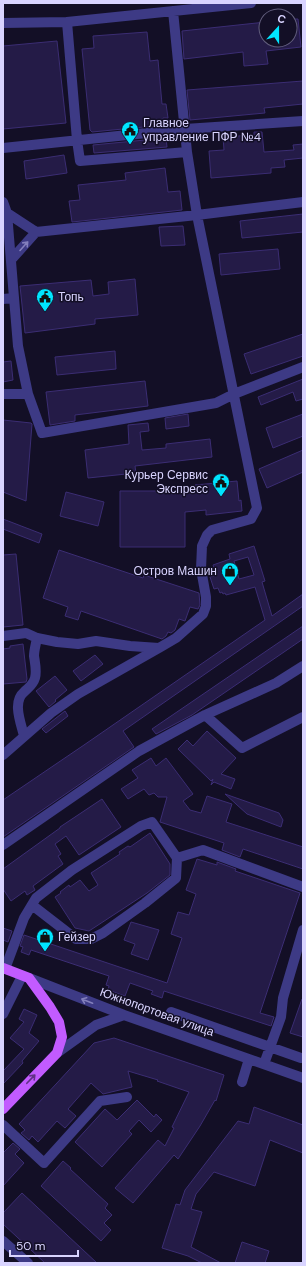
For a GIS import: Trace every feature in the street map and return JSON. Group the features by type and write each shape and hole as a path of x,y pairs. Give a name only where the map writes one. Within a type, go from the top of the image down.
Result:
{"main road":[{"name":"Южнопортовая улица","path":"4,968 26,977"},
{"path":"3,1109 57,1053 62,1037 59,1022 50,1007 26,977"}],"street":[{"path":"3,24 67,22 251,3"},
{"path":"3,755 51,713 78,694 176,638 203,614 206,606 206,597 201,569 201,557 202,546 207,535 212,530 251,518 257,508 197,215 187,152 173,11"},
{"path":"67,22 80,161 187,152"},
{"path":"3,148 185,130 303,121"},
{"path":"11,260 36,232 303,202"},
{"path":"5,207 36,232"},
{"path":"5,207 18,346 28,394 42,433 216,403 234,394 303,367"},
{"path":"3,299 14,298"},
{"path":"3,394 28,394"},
{"path":"3,636 26,633 37,638 56,642 78,644 96,641 130,646 159,648"},
{"path":"24,736 18,705 19,697 32,685 35,680 34,654 37,638"},
{"path":"3,845 139,751 205,716 276,683 303,666"},
{"path":"205,716 242,748 303,717"},
{"path":"4,968 24,918 32,904 36,898 72,870 141,826 152,822 177,858 176,878 145,903 103,933 91,939 76,940 32,904"},
{"path":"177,858 202,850 303,887"},
{"path":"264,1064 281,1017 283,998 303,930"},
{"path":"3,1014 8,993 26,977"},
{"name":"Южнопортовая улица","path":"26,977 124,1015 303,1078"},
{"path":"171,1012 301,1058"},
{"path":"57,1053 96,1024 124,1015"},
{"path":"242,1082 249,1059"},
{"path":"3,1125 44,1163 100,1101 127,1097"},
{"path":"3,1241 28,1263"}],"building":[{"path":"298,19 301,47 298,47"},
{"path":"258,23 258,48 292,48 266,51 268,64 244,66 243,52 184,59 182,31"},
{"path":"147,32 150,61 158,60 162,104 166,104 168,118 163,118 164,125 92,132 90,130 82,49 94,48 93,36"},
{"path":"57,41 66,123 3,129 3,46"},
{"path":"303,81 303,104 264,108 265,113 190,120 187,90"},
{"path":"254,132 262,132 264,152 294,150 293,145 303,144 303,158 284,160 285,167 271,168 271,173 211,178 209,151 224,150 223,137 254,135"},
{"path":"166,138 167,147 94,153 93,145"},
{"path":"64,155 67,173 26,179 24,161"},
{"path":"165,168 168,192 180,191 182,210 72,222 69,201 80,200 78,185 126,180 125,173"},
{"path":"303,214 303,232 242,238 240,221"},
{"path":"183,226 185,245 161,246 159,227"},
{"path":"278,249 280,269 221,275 219,254"},
{"path":"135,279 138,315 95,319 95,324 25,333 20,286 91,280 93,296 109,294 108,282"},
{"path":"303,334 303,356 251,374 244,354"},
{"path":"115,351 116,369 57,375 55,357"},
{"path":"11,361 13,380 3,382 3,362"},
{"path":"303,379 303,399 296,401 293,392 261,405 258,397"},
{"path":"145,381 148,406 75,415 75,421 50,425 46,392"},
{"path":"188,414 189,426 166,429 165,418"},
{"path":"303,414 303,436 273,448 266,428"},
{"path":"3,420 32,424 26,501 3,492"},
{"path":"148,423 149,431 140,432 142,450 166,448 166,444 210,439 212,457 135,466 136,473 88,478 85,450 129,444 128,425"},
{"path":"303,450 303,472 267,488 259,469"},
{"path":"237,481 239,501 241,500 242,511 206,515 206,510 185,512 185,547 120,547 120,491 196,491 195,485"},
{"path":"66,492 104,502 98,526 60,516"},
{"path":"3,519 42,534 39,543 3,529"},
{"path":"254,546 265,581 262,582 272,616 303,594 303,606 123,731 134,747 3,837 3,800 265,620 255,587 226,595 222,592 220,593 218,588 214,589 210,577 217,575 213,565 230,559 229,554","holes":["248,557 254,575 239,579 234,561"]},
{"path":"59,550 143,578 144,575 199,593 200,605 198,609 190,607 185,621 179,619 175,630 171,633 168,632 162,639 81,611 78,620 65,616 68,607 43,598"},
{"path":"16,554 23,625 3,627 3,555"},
{"path":"303,626 303,639 192,715 156,734 152,729"},
{"path":"23,644 27,679 26,682 3,684 3,649 10,648 10,646"},
{"path":"95,655 103,664 81,681 73,671"},
{"path":"55,676 67,690 49,707 36,691"},
{"path":"65,711 68,716 46,733 42,729"},
{"path":"207,731 236,758 221,774 235,779 231,789 214,782 211,785 213,779 211,781 178,749 187,740 193,746"},
{"path":"151,758 156,766 166,758 193,794 183,801 190,810 201,813 207,796 232,804 226,822 303,847 303,869 243,849 240,857 222,850 224,843 160,822 167,797 158,797 154,793 149,795 144,789 128,799 121,789 138,778 132,770"},
{"path":"225,794 279,813 283,820 281,827 247,814"},
{"path":"102,799 121,827 79,855 66,836 55,844 61,854 58,856 63,864 33,886 35,890 27,895 25,891 11,901 3,889 3,869 60,827"},
{"path":"150,833 170,864 170,875 147,893 89,931 75,928 55,897 69,885 70,887 80,880 89,891 98,885 91,873 120,854 119,852 128,846 130,847"},
{"path":"197,859 217,865 217,862 236,869 235,871 300,893 260,1013 274,1017 271,1026 164,991 162,998 151,994 153,991 130,983 125,996 108,990 109,986 106,985 109,976 31,950 29,955 21,952 23,947 20,946 24,935 167,983 182,938 171,934 178,912 189,915 196,894 186,890"},
{"path":"131,922 159,930 148,960 131,954 135,944 124,940"},
{"path":"3,928 12,931 8,942 3,940"},
{"path":"303,999 303,1037 290,1033"},
{"path":"24,1009 37,1015 29,1033 39,1041 22,1061 23,1063 3,1084 3,1071 24,1049 10,1038 24,1022 19,1019"},
{"path":"114,1038 224,1075 216,1101 215,1100 178,1159 174,1155 133,1203 115,1188 158,1140 165,1146 174,1128 172,1127 189,1092 157,1081 158,1080 128,1071 132,1087 103,1094 91,1083 68,1109 76,1116 65,1128 57,1121 38,1142 32,1136 29,1140 21,1133 25,1130 19,1124 94,1043"},
{"path":"137,1100 154,1117 156,1114 162,1120 151,1132 139,1120 129,1131 132,1134 102,1167 75,1142 105,1109 117,1120"},
{"path":"254,1107 303,1125 303,1153 270,1140 255,1186 214,1172 196,1194 191,1209 202,1212 191,1247 221,1263 202,1263 188,1256 162,1248 176,1204 180,1205 185,1190 238,1121 249,1124"},
{"path":"13,1143 20,1149 15,1154 24,1163 3,1186 3,1153"},
{"path":"63,1161 108,1204 105,1208 112,1215 104,1223 111,1230 101,1241 41,1186"},
{"path":"22,1193 97,1263 45,1263 3,1224 3,1213"},
{"path":"242,1242 269,1251 265,1263 235,1263"}],"place":[{"name":"Главное управление ПФР №4","path":"130,145"},
{"name":"Топь","path":"45,312"},
{"name":"Курьер Сервис Экспресс","path":"221,497"},
{"name":"Остров Машин","path":"230,586"},
{"name":"Гейзер","path":"45,952"}]}
